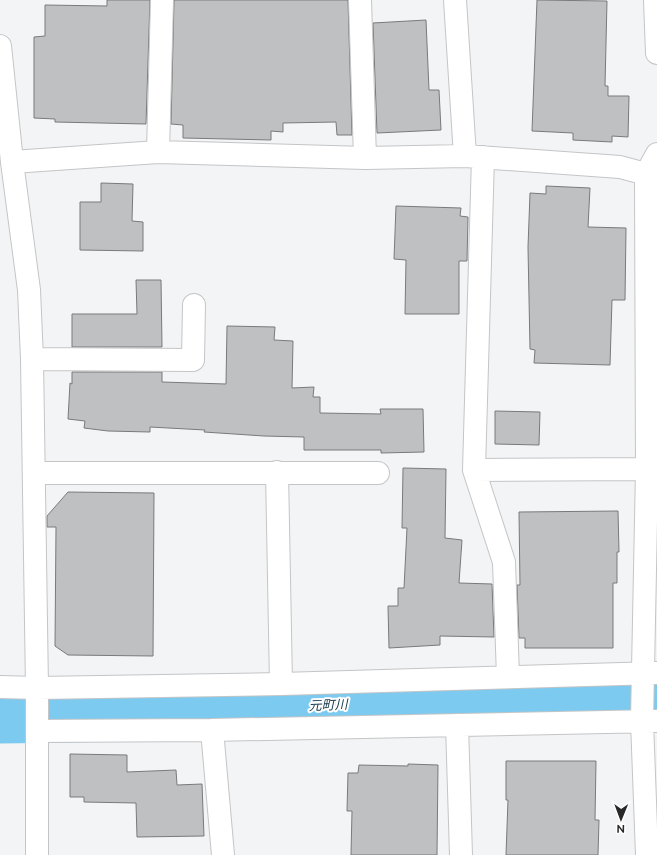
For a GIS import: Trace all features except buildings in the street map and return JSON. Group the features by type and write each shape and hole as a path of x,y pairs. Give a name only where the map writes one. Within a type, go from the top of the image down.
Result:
{"street":[{"path":"158,152 162,0"},
{"path":"360,0 366,158"},
{"path":"455,0 474,157 474,470 504,562 508,677"},
{"path":"655,0 657,53"},
{"path":"0,46 12,162 29,290 32,359 37,688 36,855"},
{"path":"12,162 158,152 366,158 474,157 620,167 646,174"},
{"path":"647,855 651,829 647,469 646,174 657,154"},
{"path":"32,359 193,360 194,305"},
{"path":"474,470 647,469"},
{"path":"277,472 281,684"},
{"path":"34,473 378,473"},
{"path":"0,687 37,688 281,684 650,674"},
{"path":"37,731 212,730 649,721"},
{"path":"457,725 461,855"},
{"path":"212,730 223,855"}],"waterway":[{"name":"元町川","path":"0,715 412,703 657,699"}]}
